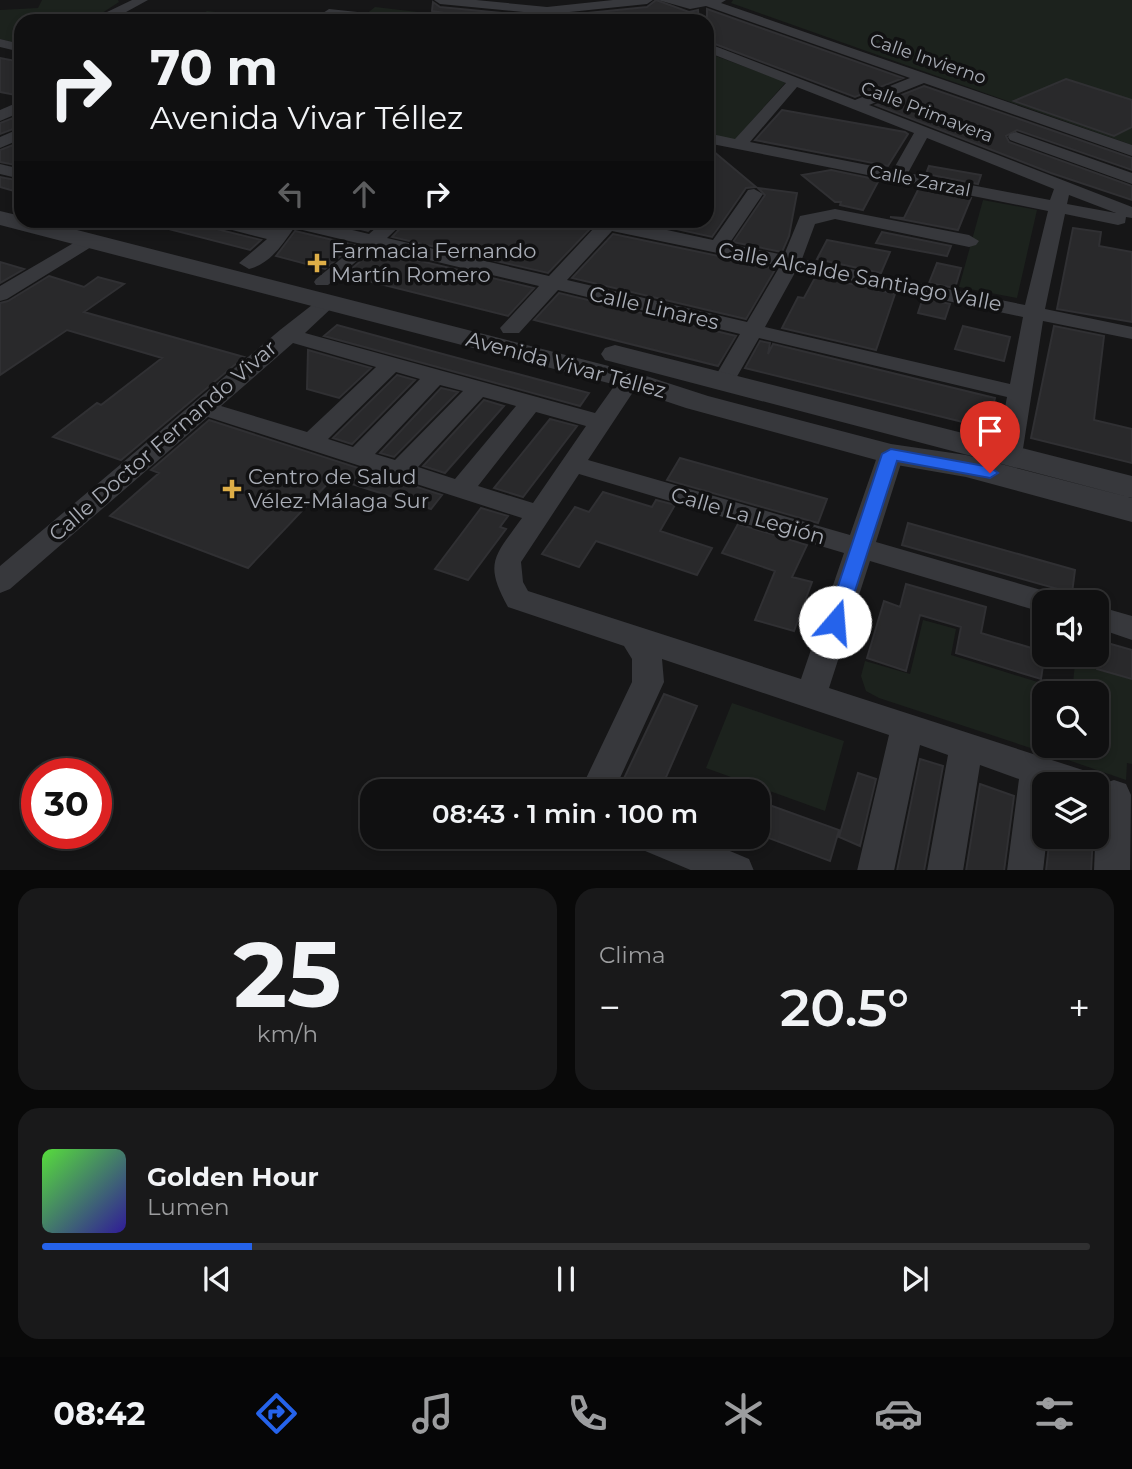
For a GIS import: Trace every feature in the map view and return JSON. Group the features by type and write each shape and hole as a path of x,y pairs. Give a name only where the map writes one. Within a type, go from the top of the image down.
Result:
{"street":[{"path":"118,14 142,0"},
{"path":"328,14 348,0"},
{"path":"440,0 547,11 647,0"},
{"path":"664,0 690,5 716,2"},
{"name":"Calle Invierno","path":"716,2 1132,151"},
{"path":"690,5 690,14"},
{"path":"547,11 552,14"},
{"name":"Calle Primavera","path":"714,50 1132,215"},
{"path":"855,105 924,78"},
{"path":"738,145 795,82"},
{"path":"0,116 12,99"},
{"path":"980,153 1048,121"},
{"path":"898,176 923,131"},
{"path":"1016,136 1132,179"},
{"name":"Calle Zarzal","path":"714,140 1128,221 1132,215"},
{"path":"1009,455 1034,312 1063,186"},
{"path":"717,248 754,194"},
{"path":"723,382 791,263 807,220 835,214 969,241"},
{"path":"249,263 271,247 285,228"},
{"name":"Calle Linares","path":"297,228 372,241 1020,393"},
{"path":"325,292 387,228"},
{"path":"511,328 605,228"},
{"name":"Calle Alcalde Santiago Valle","path":"631,228 1132,333"},
{"path":"0,295 82,230"},
{"name":"Avenida Vivar Téllez","path":"82,230 249,263 325,292 511,328 1132,487"},
{"name":"Avenida Vivar Téllez","path":"82,230 325,292 697,402 891,454 966,466 1132,510"},
{"name":"Calle Doctor Fernando Vivar","path":"0,582 288,335 325,292"},
{"path":"288,335 602,423"},
{"path":"311,442 392,364"},
{"path":"358,457 436,376"},
{"path":"630,380 507,561 509,582 518,599 1043,772"},
{"path":"400,470 479,388"},
{"path":"461,489 531,403"},
{"path":"203,408 539,514"},
{"path":"811,696 891,454"},
{"name":"Calle La Legión","path":"573,464 1032,598"},
{"path":"1109,621 1132,628"},
{"path":"603,779 648,682 647,658 635,638"},
{"path":"875,870 907,728"},
{"path":"945,870 966,747"},
{"path":"1025,870 1037,770"},
{"path":"1112,870 1115,795"},
{"path":"684,849 736,870"}],"shaded area":[{"path":"42,0 119,2 101,14 14,14 14,42 0,39 0,10 38,8"},
{"path":"733,0 1132,0 1132,145 731,3"},
{"path":"375,7 435,14 366,14"},
{"path":"207,11 233,14 202,14"},
{"path":"714,55 786,82 734,141 714,137"},
{"path":"983,200 1037,210 1017,298 959,287"},
{"path":"923,620 956,629 951,655 1034,681 1032,681 1032,748 879,698 866,691 861,676 865,661 910,674"},
{"path":"1075,667 1089,667 1132,679 1132,764 1127,763 1126,780 1065,759 1109,758 1109,681 1073,681"},
{"path":"732,703 844,741 825,811 770,791 770,779 736,779 706,768"}],"building":[{"path":"656,0 689,12 698,10 698,14 577,14 647,7"},
{"path":"433,2 440,7 512,14 451,14 432,11"},
{"path":"707,9 903,78 855,97 714,44 714,14 707,14"},
{"path":"0,58 14,61 14,95 0,92"},
{"path":"1066,79 1132,100 1132,127 1114,136 1014,101"},
{"path":"924,86 1132,158 1132,170 1017,130 1006,136 1009,142 1132,186 1132,200 1051,173 876,105"},
{"path":"782,110 908,134 888,166 755,140"},
{"path":"14,118 14,129 0,134 0,123"},
{"path":"14,145 14,165 0,162 0,150"},
{"path":"714,152 756,187 746,188 712,237 672,228 714,228"},
{"path":"929,166 981,175 978,184 926,174"},
{"path":"831,170 879,180 863,210 840,205 841,202 835,202 802,175"},
{"path":"0,177 14,180 14,191 0,187"},
{"path":"758,188 797,193 789,236 782,252 733,242 765,195"},
{"path":"919,188 971,198 958,230 890,217 904,218"},
{"path":"165,228 212,228 261,240 250,250"},
{"path":"400,228 590,229 548,273 392,237"},
{"path":"1073,228 1101,232 1099,246 1132,252 1132,322 1057,309"},
{"path":"295,231 354,245 325,269 276,256"},
{"path":"882,232 951,246 947,256 876,243"},
{"path":"613,234 776,268 746,319 572,278"},
{"path":"827,240 890,252 881,273 817,259"},
{"path":"374,250 534,288 508,316 344,275"},
{"path":"0,262 24,269 0,283"},
{"path":"937,263 961,268 955,288 929,283"},
{"path":"49,276 84,287 98,277 124,284 84,312 244,357 121,460 53,437 97,403 101,405 162,358 67,330 0,375 0,303 8,301"},
{"path":"816,276 895,294 876,350 782,328 798,297 804,298"},
{"path":"559,293 736,336 718,366 534,320"},
{"path":"923,298 950,304 945,319 918,313"},
{"path":"337,325 589,393 580,406 324,336"},
{"path":"963,326 1010,337 1004,361 955,349"},
{"path":"1054,326 1104,336 1094,420 1132,429 1132,463 1031,438"},
{"path":"760,341 770,343 768,354 773,344 995,398 987,428 745,368"},
{"path":"308,350 371,368 339,398 307,389"},
{"path":"397,375 415,380 352,444 333,438"},
{"path":"441,388 458,392 394,457 380,453"},
{"path":"484,400 504,406 445,473 423,466"},
{"path":"550,419 577,426 523,497 494,488"},
{"name":"Centro de Salud Vélez-Málaga Sur","path":"209,420 442,495 431,509 333,478 248,568 110,516 159,473 151,470"},
{"path":"680,458 827,499 818,523 667,480"},
{"path":"603,492 652,507 656,500 675,505 660,531 712,548 697,575 596,541 579,567 542,554 575,507 589,512"},
{"path":"481,508 508,516 500,527 506,529 468,580 435,569"},
{"path":"908,523 1075,570 1072,590 1061,590 902,545"},
{"path":"738,524 807,545 792,577 812,582 794,631 755,620 775,571 722,553"},
{"path":"906,584 986,607 981,633 1032,648 1032,667 1043,667 1041,679 956,653 961,627 920,615 906,671 867,658 884,601 900,607"},
{"path":"1109,643 1132,650 1132,679 1097,669 1109,667"},
{"path":"664,694 697,706 665,779 624,779"},
{"path":"920,759 943,766 924,870 897,870"},
{"path":"858,773 876,779 860,846 839,837"},
{"path":"980,784 1014,796 1004,870 966,870"},
{"path":"770,805 839,830 830,861 770,838"},
{"path":"1049,849 1092,849 1091,870 1046,870"}],"place":[{"name":"Farmacia Fernando Martín Romero","path":"317,263"},
{"name":"Centro de Salud Vélez-Málaga Sur","path":"232,489"}],"route":[{"path":"835,622 891,454 966,466 990,473"}]}
